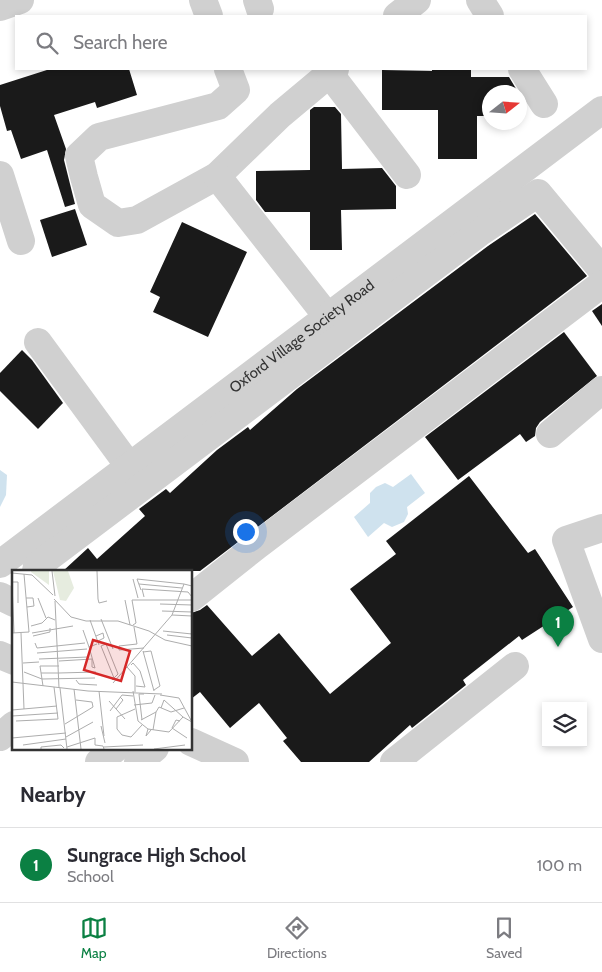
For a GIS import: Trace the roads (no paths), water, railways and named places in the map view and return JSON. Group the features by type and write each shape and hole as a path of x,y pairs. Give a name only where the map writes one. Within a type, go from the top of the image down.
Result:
{"street":[{"path":"0,7 20,0"},
{"path":"203,0 209,15"},
{"path":"398,15 417,0"},
{"path":"480,0 489,15"},
{"path":"228,70 236,90 218,106 99,137 79,156 92,205 118,223 137,220 217,176 280,115 332,71 407,175"},
{"path":"523,70 544,104"},
{"name":"Oxford Village Society Road","path":"0,564 602,110"},
{"path":"520,171 602,270"},
{"path":"0,175 21,241"},
{"path":"217,176 327,316"},
{"path":"36,570 37,566 207,437 479,234 538,193"},
{"path":"192,597 259,544 602,284"},
{"path":"38,342 129,466"},
{"path":"550,434 602,390"},
{"path":"602,528 566,540 602,639"},
{"path":"0,655 12,660"},
{"path":"394,762 515,666"},
{"path":"0,737 12,727"},
{"path":"192,742 235,762"},
{"path":"99,762 114,750"},
{"path":"138,762 153,750"}],"water":[{"path":"0,470 7,475 6,495 0,507"},
{"path":"411,474 425,493 407,507 408,514 404,522 392,527 384,523 368,537 354,517 370,503 370,493 376,487 385,483 393,487"}],"place":[{"name":"Sungrace High School","path":"558,647"}]}
